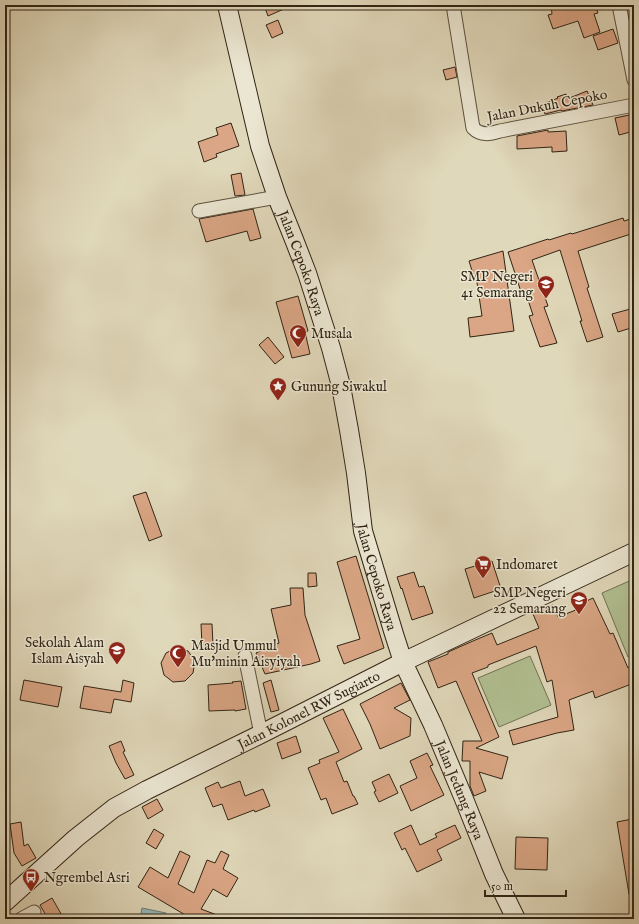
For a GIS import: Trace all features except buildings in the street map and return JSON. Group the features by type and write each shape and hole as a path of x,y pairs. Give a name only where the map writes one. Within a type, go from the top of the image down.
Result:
{"main road":[{"name":"Jalan Cepoko Raya","path":"227,5 267,168 304,266 331,348 341,386 349,430 363,531 403,662"},
{"name":"Jalan Kolonel RW Sugiarto","path":"5,902 76,838 114,808 200,763 261,734 403,662 634,552"},
{"name":"Jalan Jedung Raya","path":"403,662 433,725 470,812 494,874 516,919"}],"street":[{"name":"Jalan Dukuh Cepoko","path":"453,5 473,128 477,132 490,134 634,105"},
{"path":"619,5 634,80"},
{"path":"199,210 277,197"},
{"path":"245,656 261,734"},
{"path":"21,919 34,912"}],"green space":[{"path":"634,579 634,654 628,657 602,593"},
{"path":"530,656 551,705 499,727 478,678"}],"water":[{"path":"142,908 166,913 164,919 140,919"}],"place":[{"name":"SMP Negeri 41 Semarang","path":"546,299"},
{"name":"Musala","path":"298,348"},
{"name":"Gunung Siwakul","path":"278,401"},
{"name":"Indomaret","path":"483,579"},
{"name":"SMP Negeri 22 Semarang","path":"579,615"},
{"name":"Sekolah Alam Islam Aisyah","path":"117,665"},
{"name":"Masjid Ummul Mu'minin Aisyiyah","path":"178,668"},
{"name":"Ngrembel Asri","path":"31,892"}]}
